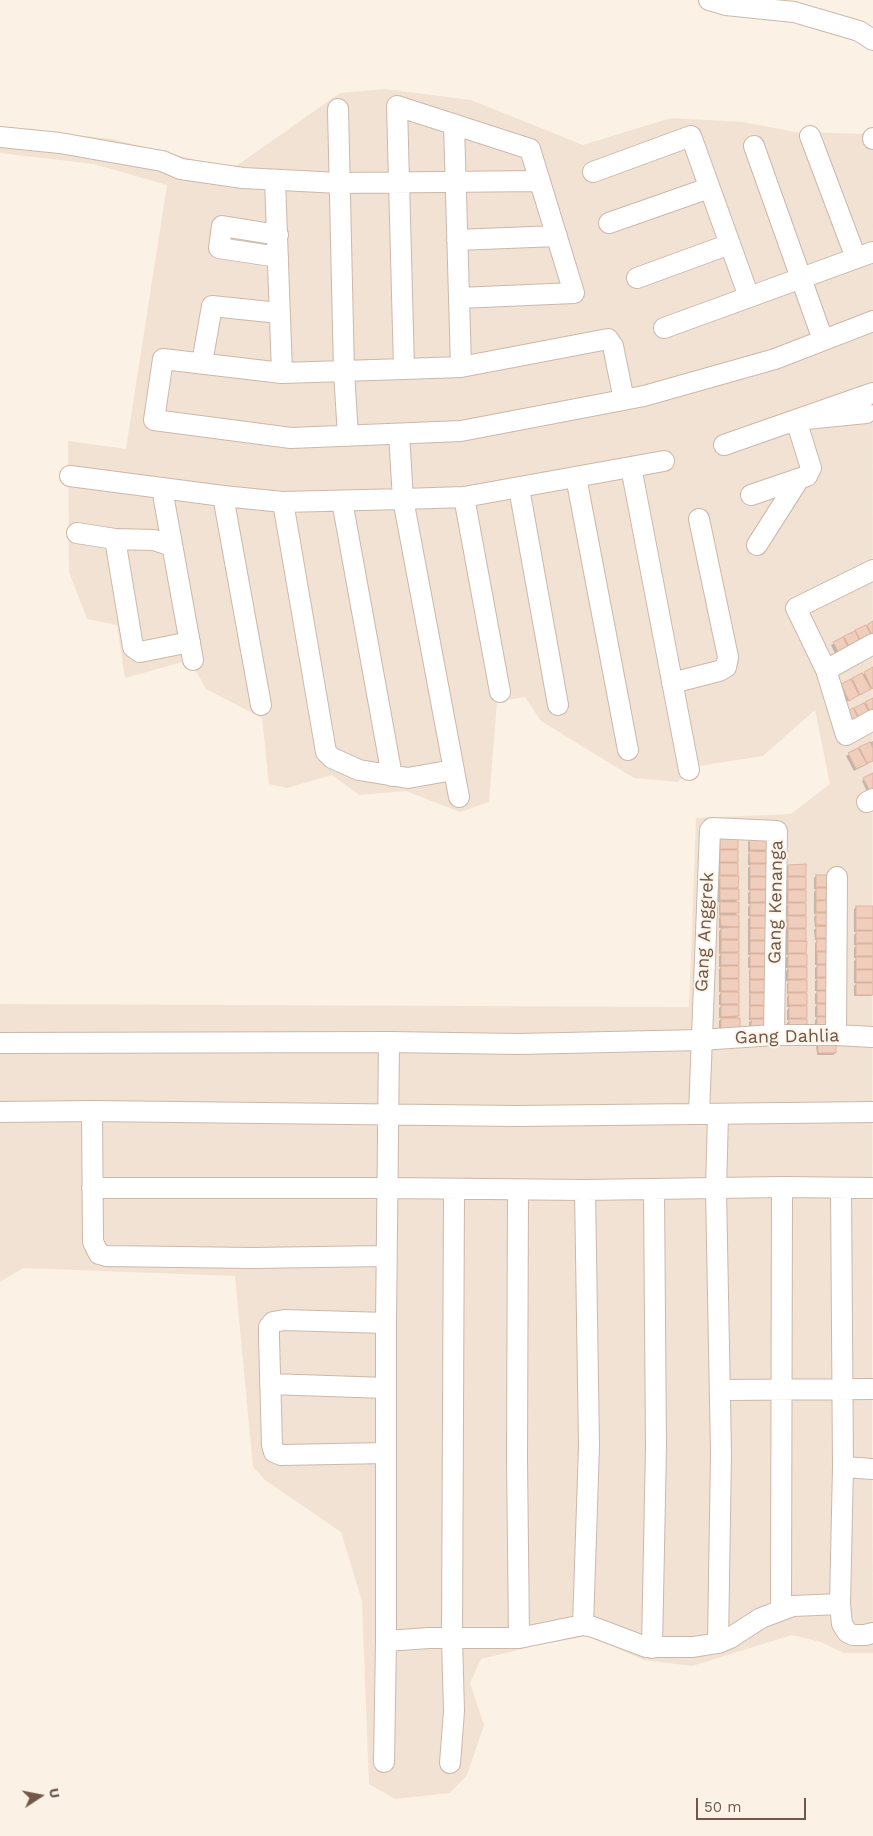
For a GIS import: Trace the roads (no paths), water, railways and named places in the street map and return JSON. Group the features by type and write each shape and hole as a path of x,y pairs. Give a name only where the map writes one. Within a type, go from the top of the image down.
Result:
{"street":[{"path":"709,0 726,5 794,12 859,31 873,40"},
{"path":"404,370 397,106 530,149 574,293 459,298"},
{"path":"338,109 344,372 348,436"},
{"path":"454,124 460,367"},
{"path":"593,172 691,136 749,298"},
{"path":"664,328 865,255 810,136"},
{"path":"0,137 60,143 162,161 181,168 242,178 339,183 540,181"},
{"path":"754,146 823,340"},
{"path":"275,180 282,373"},
{"path":"609,223 709,188"},
{"path":"278,235 222,226 218,248 278,257"},
{"path":"457,240 557,236"},
{"path":"637,278 730,244"},
{"path":"202,363 212,306 279,313"},
{"path":"634,398 613,346 608,339 460,367 404,370 282,373 163,359 154,420 291,438 461,431 634,398 759,364 873,321"},
{"path":"724,444 796,420 868,408"},
{"path":"751,495 807,476 811,468 796,420"},
{"path":"399,434 403,500 459,797"},
{"path":"70,476 163,494 223,496 283,502 403,500 464,497 664,461"},
{"path":"631,467 689,770"},
{"path":"576,477 628,750"},
{"path":"757,545 799,479"},
{"path":"519,488 558,705"},
{"path":"115,539 133,648 140,652 191,651 163,543 163,494"},
{"path":"223,496 260,705"},
{"path":"464,497 500,692"},
{"path":"342,501 392,776"},
{"path":"283,502 326,752 332,758 359,770 392,776 408,778 453,770"},
{"path":"672,683 720,671 726,667 728,657 699,519"},
{"path":"76,533 115,539 163,543"},
{"path":"873,570 796,608 826,670 846,735 873,720"},
{"path":"826,670 873,644"},
{"name":"Gang Kenanga","path":"716,828 777,831 774,1035"},
{"name":"Gang Anggrek","path":"700,1040 710,830 716,828"},
{"path":"836,1035 837,877"},
{"name":"Gang Dahlia","path":"0,1043 389,1042 518,1044 700,1040 774,1035 873,1037"},
{"path":"700,1040 716,1189 721,1453 718,1643"},
{"path":"384,1762 386,1641 386,1256 389,1042"},
{"path":"92,1111 93,1242 99,1254 106,1256 252,1258 386,1256"},
{"path":"0,1112 708,1115 873,1112"},
{"path":"92,1188 518,1190 654,1190 782,1187 873,1188"},
{"path":"781,1609 782,1187"},
{"path":"841,1188 843,1467 840,1604 842,1624 847,1632 853,1636 873,1633"},
{"path":"450,1763 454,1711 452,1638 454,1189"},
{"path":"518,1190 517,1458 519,1638"},
{"path":"583,1625 589,1446 585,1190"},
{"path":"652,1648 656,1447 654,1190"},
{"path":"386,1322 284,1320 273,1322 269,1327 272,1445 274,1452 281,1455 386,1453"},
{"path":"270,1384 386,1388"},
{"path":"720,1390 873,1389"},
{"path":"843,1467 873,1469"},
{"path":"386,1641 452,1638 519,1638 583,1625 646,1647 693,1647 718,1643 730,1638 761,1618 781,1609 793,1606 840,1604"}]}
